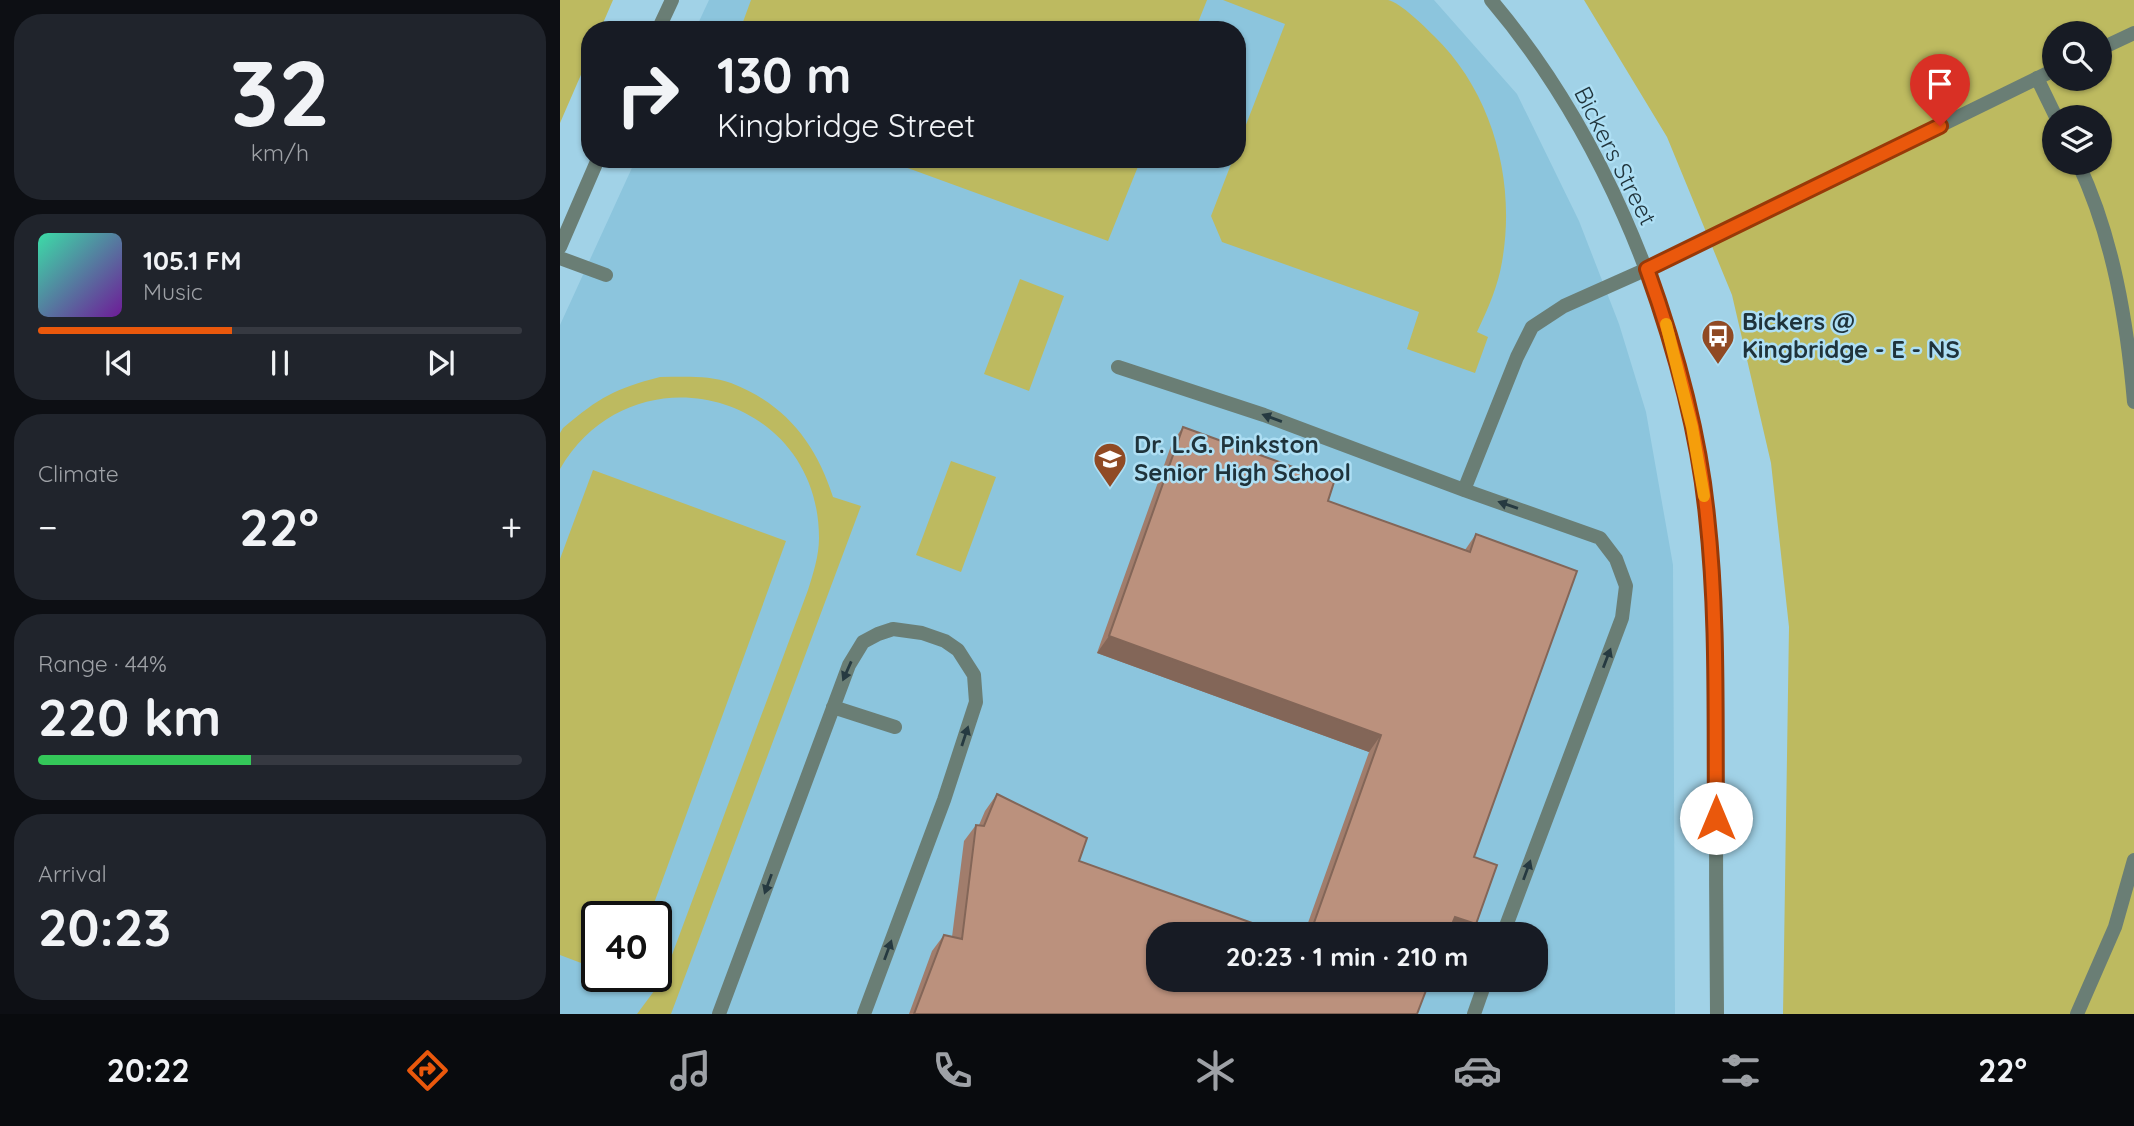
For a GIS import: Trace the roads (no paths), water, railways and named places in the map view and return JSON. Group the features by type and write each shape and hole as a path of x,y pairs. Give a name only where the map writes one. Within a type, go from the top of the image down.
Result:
{"street":[{"path":"662,21 672,0"},
{"name":"Bickers Street","path":"1491,0 1548,77 1588,145 1647,269 1671,339 1692,427 1707,514 1715,622 1717,1014"},
{"path":"2112,43 2134,33"},
{"path":"1464,490 1517,357 1532,327 1564,306 1647,269 2042,76"},
{"path":"2037,78 2050,105"},
{"path":"560,247 594,168"},
{"path":"2082,175 2111,253 2131,363 2134,402"},
{"path":"560,258 606,275"},
{"path":"1118,367 1264,415 1600,538 1616,559 1626,586 1622,618 1508,922"},
{"path":"719,1014 849,665 863,642 893,629 922,633 944,641 958,650 974,675 976,702 944,800 864,1014"},
{"path":"833,707 895,727"},
{"path":"2077,1014 2115,928 2134,860"},
{"path":"1474,1014 1482,992"}],"place":[{"name":"Bickers @ Kingbridge - E - NS","path":"1718,366"},
{"name":"Dr. L.G. Pinkston Senior High School","path":"1110,489"}]}
